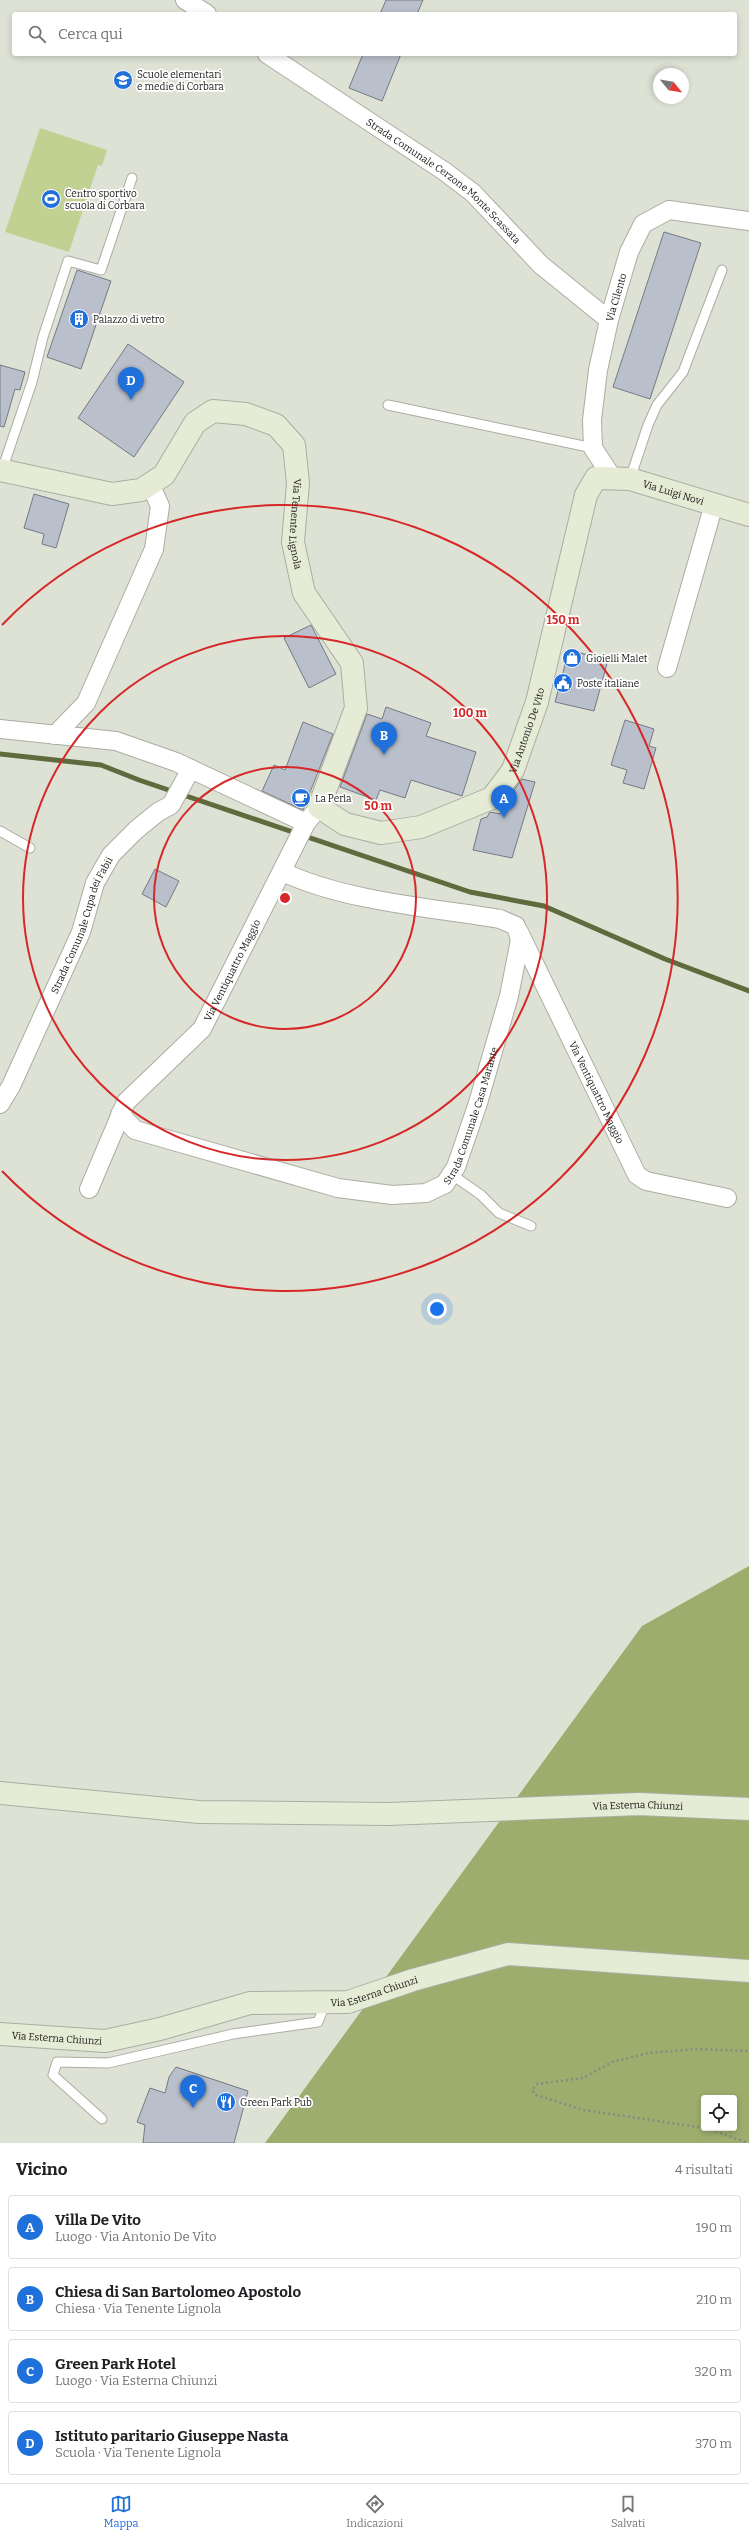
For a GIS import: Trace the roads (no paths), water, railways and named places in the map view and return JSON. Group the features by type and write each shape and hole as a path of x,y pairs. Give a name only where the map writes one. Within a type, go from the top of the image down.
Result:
{"main road":[{"name":"Via Tenente Lignola","path":"1,470 112,494 141,490 164,475 195,423 213,411 246,414 276,425 294,445 298,483 293,542 304,593 352,663 356,708 313,815"},
{"name":"Via Luigi Novi","path":"612,478 714,504 749,515"},
{"name":"Via Antonio De Vito","path":"313,815 380,833 421,827 492,798 513,770 537,702 586,495 612,478"},
{"name":"Via Esterna Chiunzi","path":"0,1793 199,1812 388,1814 639,1804 749,1809"},
{"name":"Via Esterna Chiunzi","path":"0,2034 105,2041 160,2029 250,2003 348,2002 413,1980 508,1954 749,1971"}],"street":[{"path":"185,0 203,12"},
{"name":"Strada Comunale Cerzone Monte Scassata","path":"270,56 444,171 473,193 541,265 609,320"},
{"name":"Via Cilento","path":"592,448 592,420 598,370 609,320 629,252 643,224 669,210 749,221"},
{"path":"592,448 612,478"},
{"path":"55,735 86,703 154,549 160,506 150,484"},
{"path":"667,668 714,504"},
{"path":"0,729 116,741 157,755 192,770 313,815"},
{"name":"Strada Comunale Cupa dei Fabii","path":"0,1104 11,1086 81,932 94,883 111,855 136,830 158,812 171,805 192,770"},
{"name":"Via Ventiquattro Maggio","path":"89,1189 126,1102 202,1029 313,815"},
{"path":"283,872 305,882 372,898 500,919 518,933"},
{"name":"Via Ventiquattro Maggio","path":"518,933 637,1175 646,1181 727,1198"},
{"name":"Strada Comunale Casa Marante","path":"120,1114 135,1130 338,1188 392,1195 426,1194 445,1184 456,1167 509,996 518,933"}],"lane":[{"path":"1,470 32,382 43,337 68,261 101,270 132,178"},
{"path":"612,478 648,425 657,405 683,372 722,270"},
{"path":"388,405 592,448"},
{"path":"0,831 30,848"},
{"path":"451,1174 481,1196 499,1213 531,1226"},
{"path":"102,2119 53,2075 57,2062 108,2063 232,2034 318,2022 326,2002"}],"waterway":[{"path":"0,754 101,765 139,780 470,892 544,906 665,959 749,991"}],"place":[{"name":"Scuole elementari e medie di Corbara","path":"123,80"},
{"name":"Centro sportivo scuola di Corbara","path":"51,199"},
{"name":"Palazzo di vetro","path":"79,319"},
{"name":"Istituto paritario Giuseppe Nasta","path":"131,400"},
{"name":"Gioielli Malet","path":"572,658"},
{"name":"Poste italiane","path":"563,683"},
{"name":"Chiesa di San Bartolomeo Apostolo","path":"384,755"},
{"name":"La Perla","path":"301,798"},
{"name":"Villa De Vito","path":"504,818"},
{"name":"Green Park Pub","path":"226,2102"},
{"name":"Green Park Hotel","path":"193,2108"}]}
